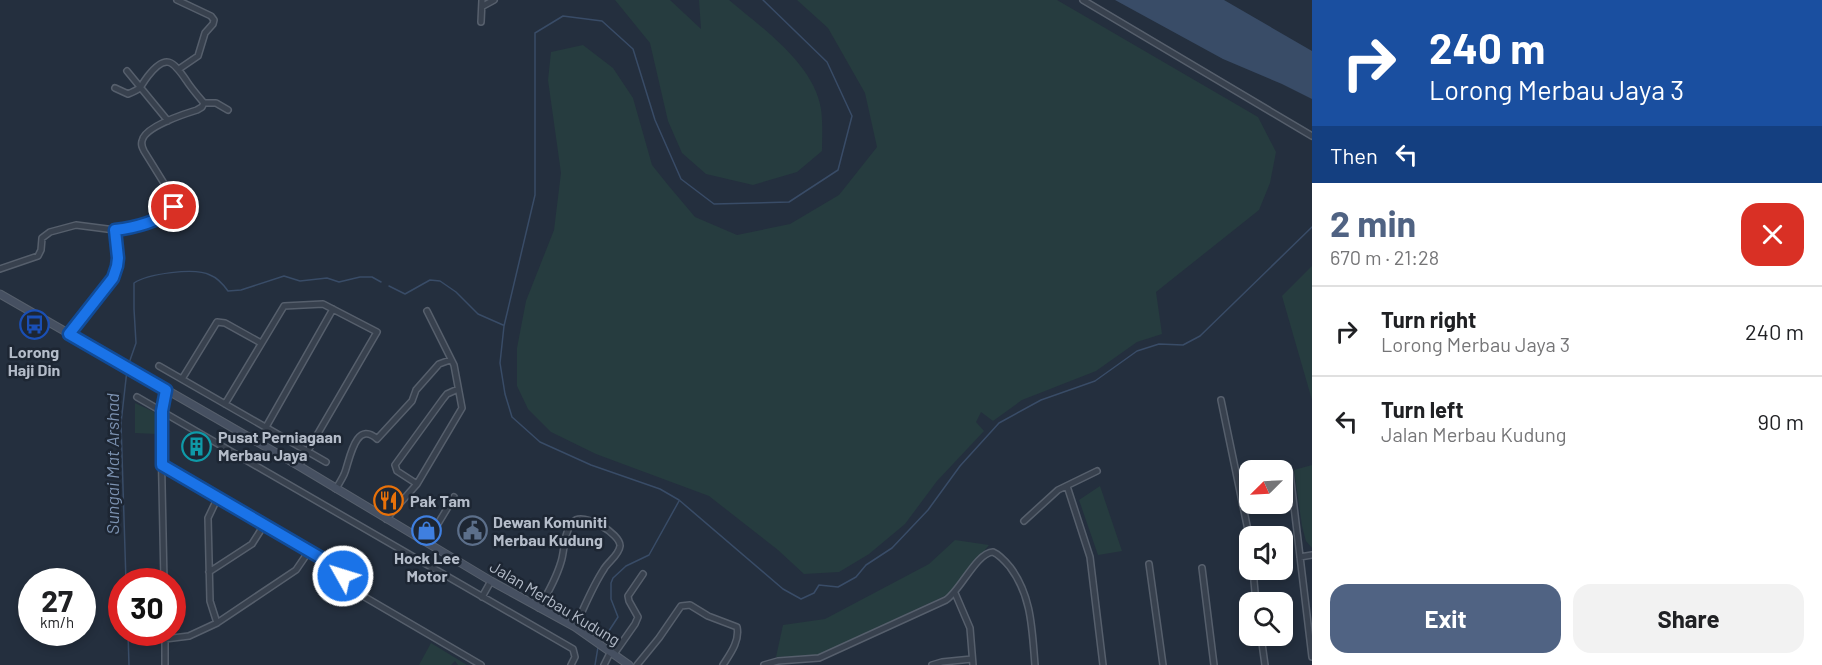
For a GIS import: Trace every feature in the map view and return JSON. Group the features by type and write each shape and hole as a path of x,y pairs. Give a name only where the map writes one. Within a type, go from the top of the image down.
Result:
{"main road":[{"name":"Jalan Merbau Kudung","path":"0,294 299,466 491,581 575,627 629,665"}],"street":[{"path":"177,0 212,16 214,20 206,33 198,56 179,69"},
{"path":"481,22 482,3 494,0"},
{"path":"1083,0 1312,136"},
{"path":"115,88 128,94 142,88 147,77 164,62 169,61 179,69 204,103"},
{"path":"127,71 168,121"},
{"path":"204,103 216,103 228,110"},
{"path":"0,269 38,256 42,238 61,228 76,225 115,230 130,229 169,213 175,201 151,164 141,145 142,139 147,132 197,110 204,103"},
{"path":"69,334 113,278 118,258 115,230"},
{"path":"225,404 282,307 288,304 323,304 377,332 299,466"},
{"path":"266,427 333,309"},
{"path":"386,519 417,484 462,404 454,365 428,311"},
{"path":"182,379 217,322 225,323 261,343"},
{"path":"336,489 359,438 366,433 372,434 377,439 412,401 416,390 440,364 450,360"},
{"path":"159,366 326,462"},
{"path":"417,484 397,471 395,465 447,394 458,389"},
{"path":"164,568 162,411 166,390"},
{"path":"137,397 573,649 575,657 571,665"},
{"path":"1221,400 1247,526"},
{"path":"162,465 335,566 363,596 480,665"},
{"path":"1024,521 1058,490 1096,471"},
{"path":"1067,486 1090,557 1103,665"},
{"path":"427,542 454,497"},
{"path":"217,623 210,601 208,518 218,498"},
{"path":"1293,501 1312,657"},
{"path":"539,608 554,583 562,560 567,532 572,523 581,518 595,523 614,535 620,546 603,570 575,627"},
{"path":"209,572 252,544 264,525"},
{"path":"186,636 217,623 296,570 309,551"},
{"path":"764,665 778,661 819,658 946,600 955,593 984,555 989,552 997,553 1003,558 1017,576 1026,596 1035,665"},
{"path":"1299,557 1312,555"},
{"path":"1149,564 1162,665"},
{"path":"1202,568 1214,665"},
{"path":"604,665 638,617 628,596 643,574"},
{"path":"482,597 491,581"},
{"path":"932,665 942,662 973,662 970,628 955,593"},
{"path":"637,665 681,606 686,604 708,616 737,627 738,632 733,651 723,665"},
{"path":"165,646 165,664"},
{"path":"1262,646 1265,665"}],"green space":[{"path":"615,0 670,0 701,29 699,0 729,0 785,48 808,77 821,109 822,151 797,172 753,185 706,174 682,153 668,121 650,43"},
{"path":"797,0 1057,0 1258,117 1276,152 1270,183 1259,210 1156,292 1162,334 1137,342 1096,371 1022,400 993,421 981,412 976,422 984,431 937,481 905,524 869,554 839,572 804,574 778,550 709,496 596,454 551,432 528,409 517,386 517,348 526,301 554,230 561,173 548,80 551,52 583,45 613,68 633,98 652,165 695,217 737,235 790,224 839,195 877,147 865,93 828,28"},
{"path":"1312,266 1312,400 1282,296"},
{"path":"135,403 154,412 157,434 135,433"},
{"path":"1312,465 1312,548 1306,541 1302,526 1294,470"},
{"path":"1100,486 1122,551 1098,555 1079,500"},
{"path":"955,540 989,545 949,594 818,655 776,657 783,625 825,619 929,564"},
{"path":"431,643 467,665 458,665 455,661 451,665 419,665"}],"water":[{"path":"1115,0 1224,0 1312,51 1312,99 1223,59"}],"waterway":[{"path":"763,0 827,62 852,116 838,170 789,202 714,204 681,179 655,120 633,49 602,21 563,16 535,33 535,195 504,326 500,363 505,394 512,417 540,442 591,465 660,489 679,500 783,589 801,599 814,593 819,585 838,587 856,577 866,565 892,548 928,510 960,466 999,423 1041,400 1095,381 1137,351 1159,344 1183,345 1200,336 1312,227"},
{"name":"Sungai Mat Arshad","path":"128,366 136,343 134,283 149,277 183,272 203,273 213,276 228,291 241,290 284,276 300,281 327,278 339,282 372,277 381,282"},
{"name":"Sungai Mat Arshad","path":"389,286 405,294 430,280 440,281 456,292 478,314 503,325"},
{"name":"Sungai Mat Arshad","path":"126,568 121,423 127,370"},
{"path":"603,640 618,617 611,599 613,578 626,566 649,555 679,501"},
{"name":"Sungai Mat Arshad","path":"128,646 129,665"},
{"path":"595,665 598,647"}],"place":[{"name":"Lorong Haji Din","path":"34,324"},
{"name":"Pusat Perniagaan Merbau Jaya","path":"197,446"},
{"name":"Pak Tam","path":"389,501"},
{"name":"Hock Lee Motor","path":"427,530"},
{"name":"Dewan Komuniti Merbau Kudung","path":"472,531"}],"route":[{"path":"174,207 163,216 130,229 115,230 118,258 113,278 69,334 166,390 162,411 162,465 335,566 343,576"}]}
